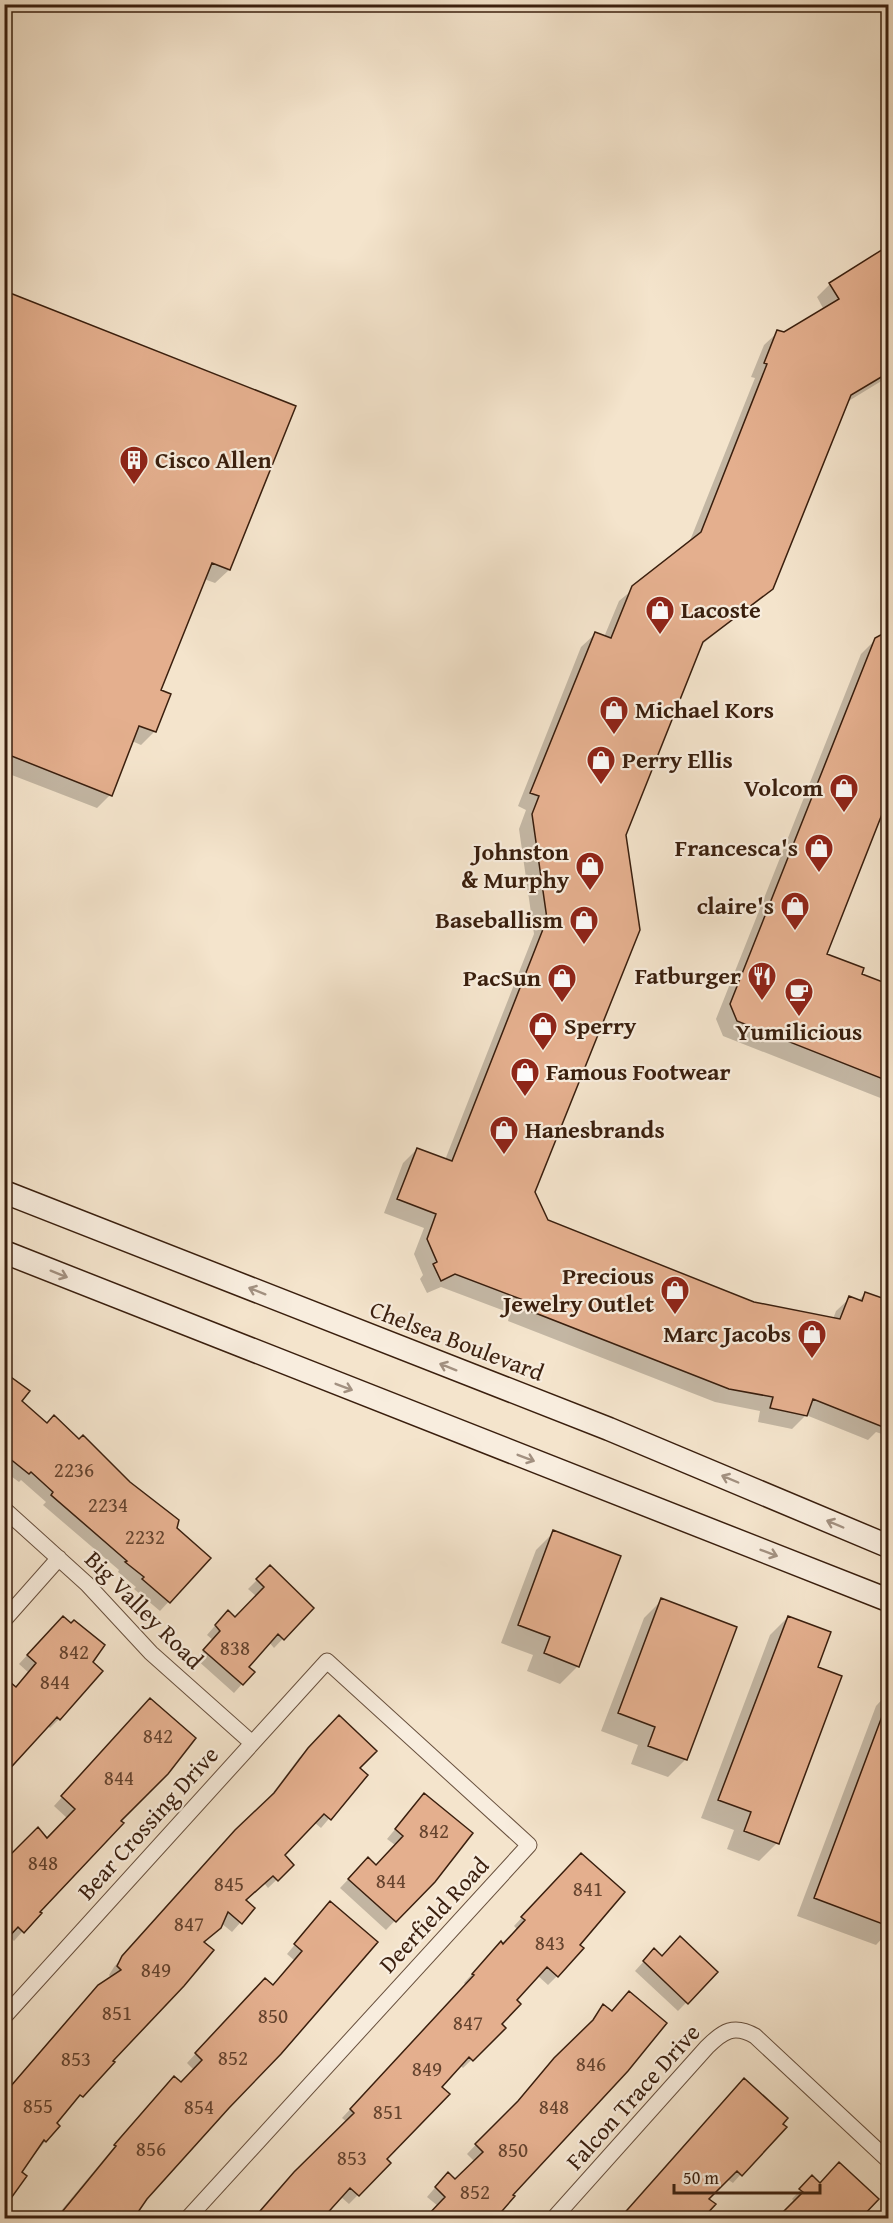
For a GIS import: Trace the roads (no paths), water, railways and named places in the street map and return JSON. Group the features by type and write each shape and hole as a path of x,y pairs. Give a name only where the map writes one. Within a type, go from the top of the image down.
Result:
{"main road":[{"name":"Chelsea Boulevard","path":"4,1192 609,1429 888,1546"},
{"path":"4,1252 888,1600"}],"street":[{"name":"Big Valley Road","path":"4,1509 59,1558 152,1653 252,1743"},
{"path":"4,1620 59,1558"},
{"name":"Bear Crossing Drive","path":"4,2017 327,1661"},
{"name":"Deerfield Road","path":"189,2218 529,1845 327,1661"},
{"name":"Falcon Trace Drive","path":"554,2218 713,2041 725,2031 738,2028 755,2036 888,2160"}],"place":[{"name":"Cisco Allen","path":"134,486"},
{"name":"Lacoste","path":"660,636"},
{"name":"Michael Kors","path":"614,736"},
{"name":"Perry Ellis","path":"601,786"},
{"name":"Volcom","path":"844,814"},
{"name":"Francesca's","path":"819,874"},
{"name":"Johnston & Murphy","path":"590,892"},
{"name":"claire's","path":"795,932"},
{"name":"Baseballism","path":"584,946"},
{"name":"Fatburger","path":"762,1002"},
{"name":"PacSun","path":"562,1004"},
{"name":"Yumilicious","path":"799,1018"},
{"name":"Sperry","path":"543,1052"},
{"name":"Famous Footwear","path":"525,1098"},
{"name":"Hanesbrands","path":"504,1156"},
{"name":"Precious Jewelry Outlet","path":"675,1316"},
{"name":"Marc Jacobs","path":"812,1360"}]}
